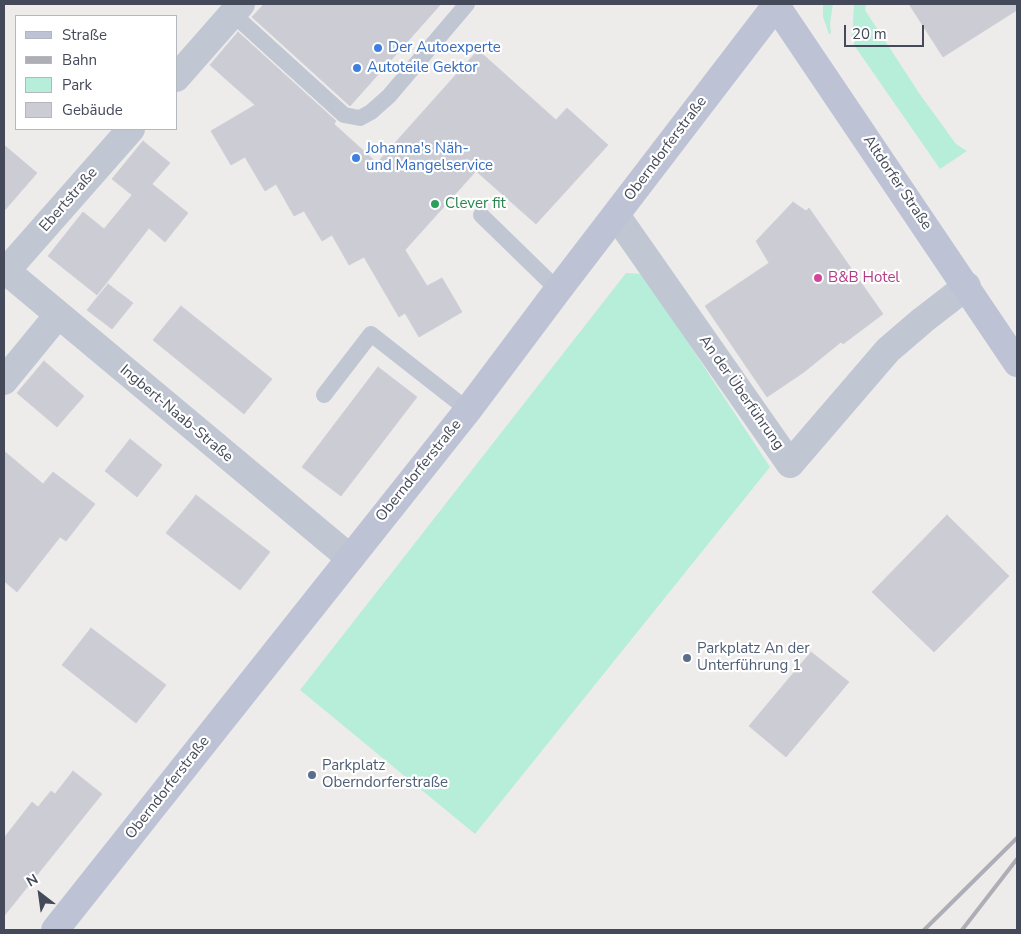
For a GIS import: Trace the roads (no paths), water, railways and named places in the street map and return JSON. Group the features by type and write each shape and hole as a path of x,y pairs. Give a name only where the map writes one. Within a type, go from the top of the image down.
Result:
{"main road":[{"name":"Oberndorferstraße","path":"55,930 468,410 776,4"},
{"name":"Altdorfer Straße","path":"776,4 1017,362"}],"street":[{"path":"178,76 237,9"},
{"name":"Ebertstraße","path":"5,270 130,130"},
{"name":"An der Überführung","path":"616,215 790,464 888,350 967,286"},
{"name":"Ingbert-Naab-Straße","path":"5,270 350,558"},
{"path":"4,381 58,315"}],"lane":[{"path":"237,9 344,115 360,118 371,112 389,96 467,4"},
{"path":"481,215 558,290"},
{"path":"324,395 371,334 468,410"}],"railway":[{"path":"924,930 1017,838"},
{"path":"962,930 1017,859"}],"place":[{"name":"Der Autoexperte","path":"378,48"},
{"name":"Autoteile Gektor","path":"357,68"},
{"name":"Johanna's Näh- und Mangelservice","path":"356,158"},
{"name":"Clever fit","path":"435,204"},
{"name":"B&B Hotel","path":"818,278"},
{"name":"Parkplatz An der Unterführung 1","path":"687,658"},
{"name":"Parkplatz Oberndorferstraße","path":"312,775"}]}
